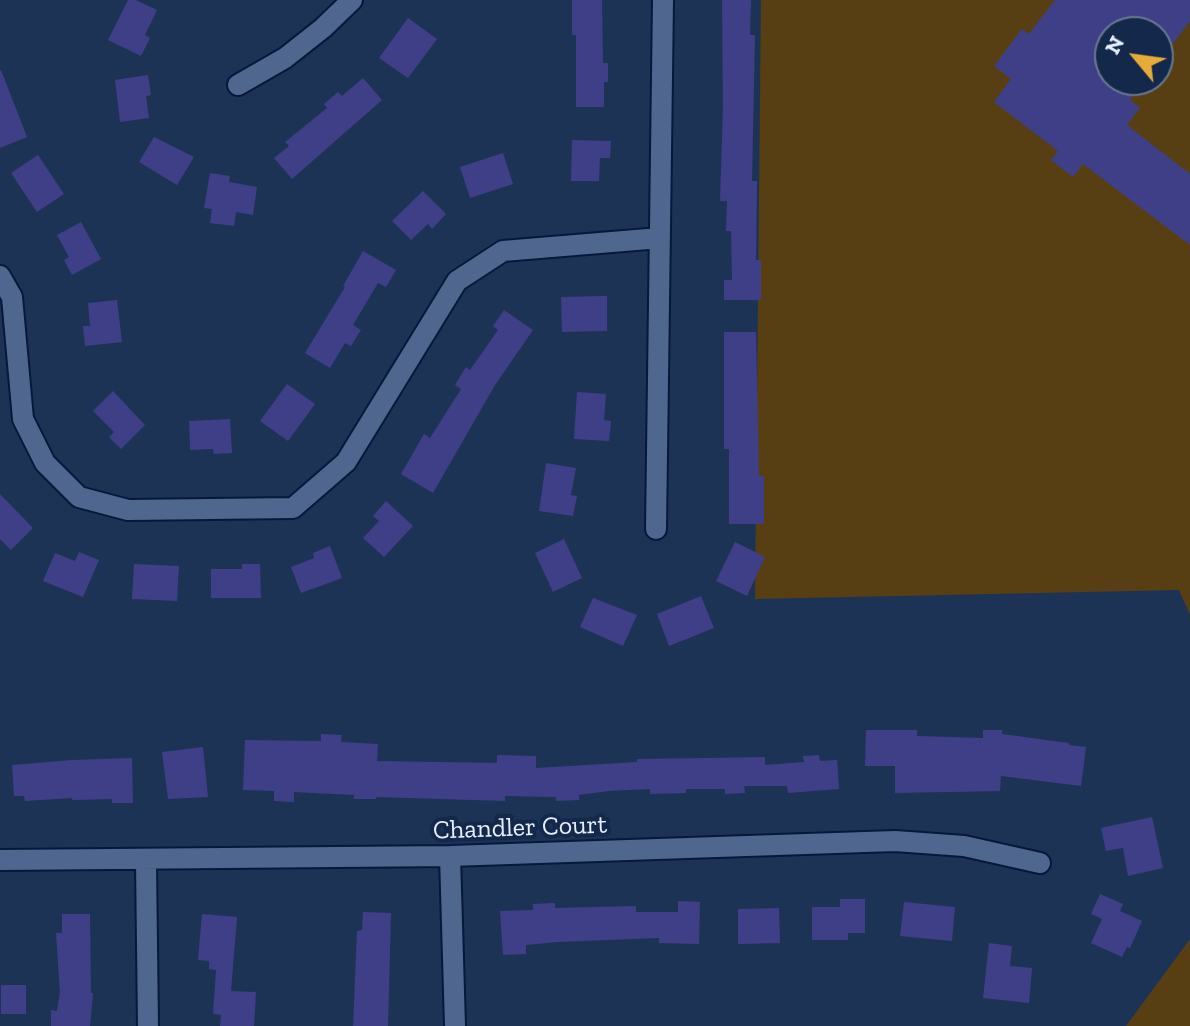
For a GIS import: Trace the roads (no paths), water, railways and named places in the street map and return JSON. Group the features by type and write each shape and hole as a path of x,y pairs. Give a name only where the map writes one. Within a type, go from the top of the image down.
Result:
{"street":[{"path":"238,85 285,58 352,0"},
{"path":"656,529 663,0"},
{"path":"0,276 12,297 23,419 45,463 79,497 128,510 293,508 346,462 457,281 503,251 660,238"},
{"name":"Chandler Court","path":"0,860 450,856 895,841 964,846 1040,863"},
{"path":"450,856 455,1026"},
{"path":"146,861 148,1026"}]}
